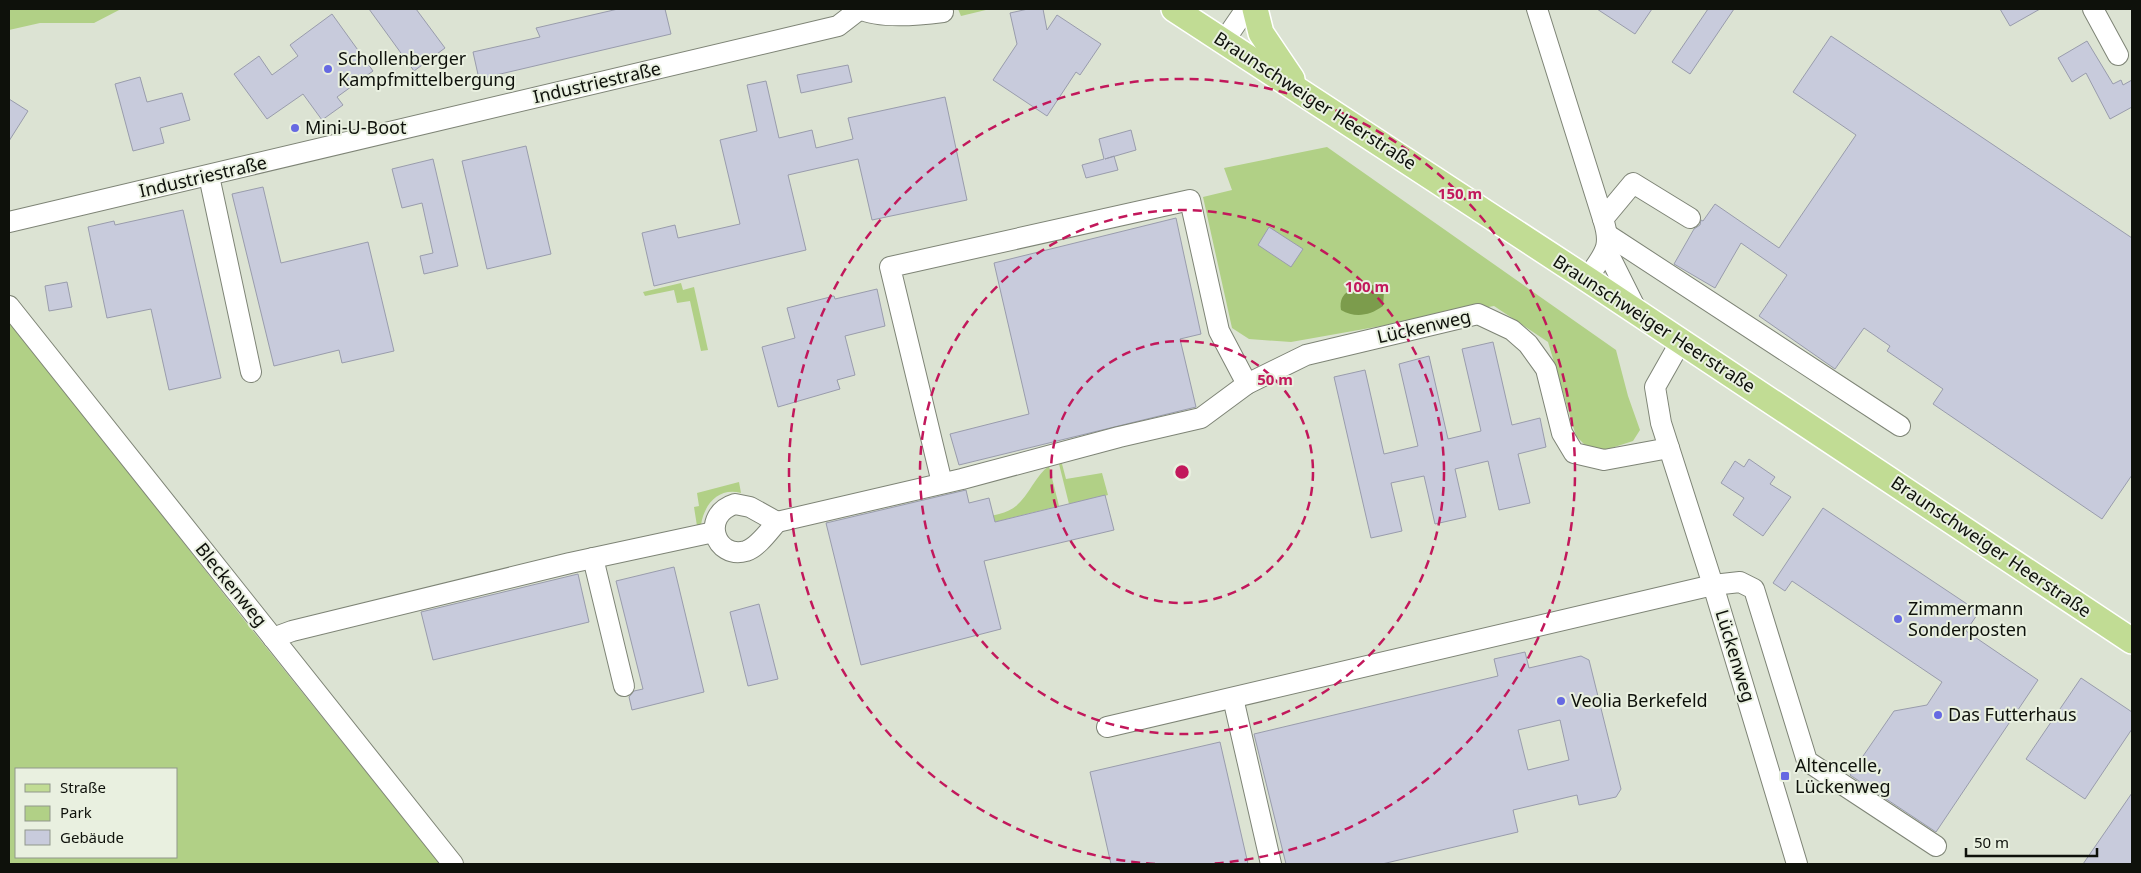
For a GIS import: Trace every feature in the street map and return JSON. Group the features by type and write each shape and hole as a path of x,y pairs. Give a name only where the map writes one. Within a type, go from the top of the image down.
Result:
{"main road":[{"name":"Braunschweiger Heerstraße","path":"1174,9 1587,279 2132,641"},
{"path":"1255,9 1261,34 1303,94"}],"street":[{"name":"Industriestraße","path":"9,222 838,26 860,9 869,14 914,16 943,12"},
{"path":"1224,41 1246,9"},
{"path":"1537,9 1606,234 1638,313"},
{"path":"2093,9 2118,55"},
{"path":"209,176 251,372"},
{"path":"1587,279 1606,234 1633,183 1690,218"},
{"path":"942,483 890,267 1190,200 1219,331 1246,384"},
{"path":"1606,234 1900,426"},
{"name":"Bleckenweg","path":"9,306 453,864"},
{"name":"Lückenweg","path":"777,522 1201,418 1246,384 1306,355 1478,314 1512,330 1528,344 1546,369 1562,433 1574,453 1604,460 1669,448"},
{"name":"Lückenweg","path":"1680,341 1655,387 1661,423 1713,585 1797,864"},
{"path":"735,504 750,507 777,522 753,547 746,551 729,550 722,546 714,532 714,524 722,511 735,504"},
{"path":"273,638 292,631 592,558 714,532"},
{"path":"592,558 624,686"},
{"path":"1107,727 1713,585 1740,582 1754,589 1807,761 1936,846"},
{"path":"1233,698 1271,864"}],"green space":[{"path":"9,9 121,9 94,23 40,23 9,30"},
{"path":"958,9 990,9 961,16"},
{"path":"1327,147 1616,350 1628,396 1640,430 1633,441 1599,452 1587,447 1576,436 1548,342 1494,306 1291,342 1249,339 1232,328 1203,197 1232,190 1224,168"},
{"path":"681,283 683,290 694,287 708,350 701,351 690,301 677,303 674,290 645,296 643,292"},
{"path":"9,320 241,616 440,864 9,864"},
{"path":"1058,460 1061,460 1066,479 1102,473 1108,495 1069,504"},
{"path":"1049,466 1059,506 975,527 974,520 1001,513 1016,506 1040,474"},
{"path":"739,482 741,493 733,492 719,495 709,504 705,510 701,525 697,526 694,507 699,506 697,493"}],"shaded area":[{"path":"1371,285 1381,286 1384,292 1383,306 1373,312 1362,315 1346,313 1341,310 1342,298 1345,294 1354,289"}],"building":[{"path":"369,9 416,9 445,48 414,71"},
{"path":"618,9 665,9 671,34 479,79 473,52 540,37 536,28"},
{"path":"1028,9 1043,9 1047,30 1057,15 1101,44 1080,75 1076,72 1047,116 993,80 1017,44 1010,13"},
{"path":"1597,9 1652,9 1635,34"},
{"path":"1708,9 1734,9 1690,74 1672,62"},
{"path":"2000,9 2040,9 2010,26"},
{"name":"Schollenberger Kampfmittelbergung","path":"332,14 373,71 337,97 343,105 322,120 303,94 267,119 234,74 259,56 272,75 298,56 290,45"},
{"path":"1831,36 2132,238 2132,475 2102,519 1933,404 1943,389 1887,351 1890,346 1864,328 1835,369 1759,316 1787,275 1741,243 1715,288 1674,264 1694,229 1700,225 1701,220 1703,221 1715,204 1779,248 1856,135 1793,92"},
{"path":"2087,41 2113,84 2121,80 2123,85 2132,80 2132,107 2110,119 2086,73 2072,82 2058,58"},
{"path":"848,65 852,82 801,93 797,75"},
{"path":"140,77 147,102 182,93 190,120 160,128 164,143 133,151 115,84"},
{"path":"766,81 779,138 812,130 816,148 853,139 848,118 945,97 967,200 872,220 858,159 788,175 806,250 654,286 642,233 675,225 678,238 740,224 720,140 757,131 747,85"},
{"path":"9,99 28,111 9,141"},
{"path":"1131,130 1136,150 1114,156 1118,170 1086,178 1082,165 1104,159 1099,139"},
{"path":"526,146 551,254 487,269 462,161"},
{"path":"433,159 458,266 424,274 420,256 433,253 422,203 402,208 392,169"},
{"path":"263,187 281,263 368,242 394,351 342,363 339,350 274,366 232,194"},
{"path":"183,210 221,378 169,390 151,309 107,318 88,227 114,221 115,225"},
{"path":"1176,218 1201,334 1180,339 1196,407 959,465 950,434 1029,414 994,263"},
{"path":"1269,227 1303,249 1291,267 1258,245"},
{"path":"67,282 72,307 49,311 45,286"},
{"path":"877,289 885,326 845,336 855,375 837,380 840,389 778,407 762,347 795,338 787,308 834,296 835,299"},
{"path":"1493,342 1512,425 1540,418 1546,447 1518,454 1530,503 1499,510 1488,461 1455,469 1466,517 1435,524 1424,476 1391,483 1402,531 1371,538 1334,377 1365,370 1384,454 1418,446 1399,364 1429,356 1448,439 1481,431 1462,349"},
{"path":"1749,459 1775,477 1770,484 1791,497 1763,536 1733,515 1744,498 1721,483 1735,461 1744,467"},
{"path":"966,490 969,503 989,498 995,522 1105,495 1114,530 984,561 1001,629 861,665 826,523"},
{"path":"1823,508 1979,612 1966,631 2038,680 1936,832 1850,775 1894,711 1927,705 1942,682 1792,581 1785,591 1773,583"},
{"path":"674,567 704,692 632,710 629,697 634,691 643,689 616,581"},
{"path":"578,574 589,622 433,660 421,612"},
{"path":"759,604 778,679 748,686 730,612"},
{"path":"1525,652 1529,668 1581,656 1589,660 1621,789 1616,797 1579,805 1577,795 1513,810 1518,832 1382,864 1286,864 1254,734 1498,676 1494,659","holes":["1560,720 1569,760 1528,770 1518,730"]},
{"path":"2081,678 2132,712 2132,729 2085,799 2026,759"},
{"path":"1220,742 1248,864 1111,864 1090,772"},
{"path":"2132,793 2132,864 2083,864"}],"place":[{"name":"Schollenberger Kampfmittelbergung","path":"328,69"},
{"name":"Mini-U-Boot","path":"295,128"},
{"name":"Zimmermann Sonderposten","path":"1898,619"},
{"name":"Veolia Berkefeld","path":"1561,701"},
{"name":"Das Futterhaus","path":"1938,715"},
{"name":"Altencelle, Lückenweg","path":"1785,776"}]}
